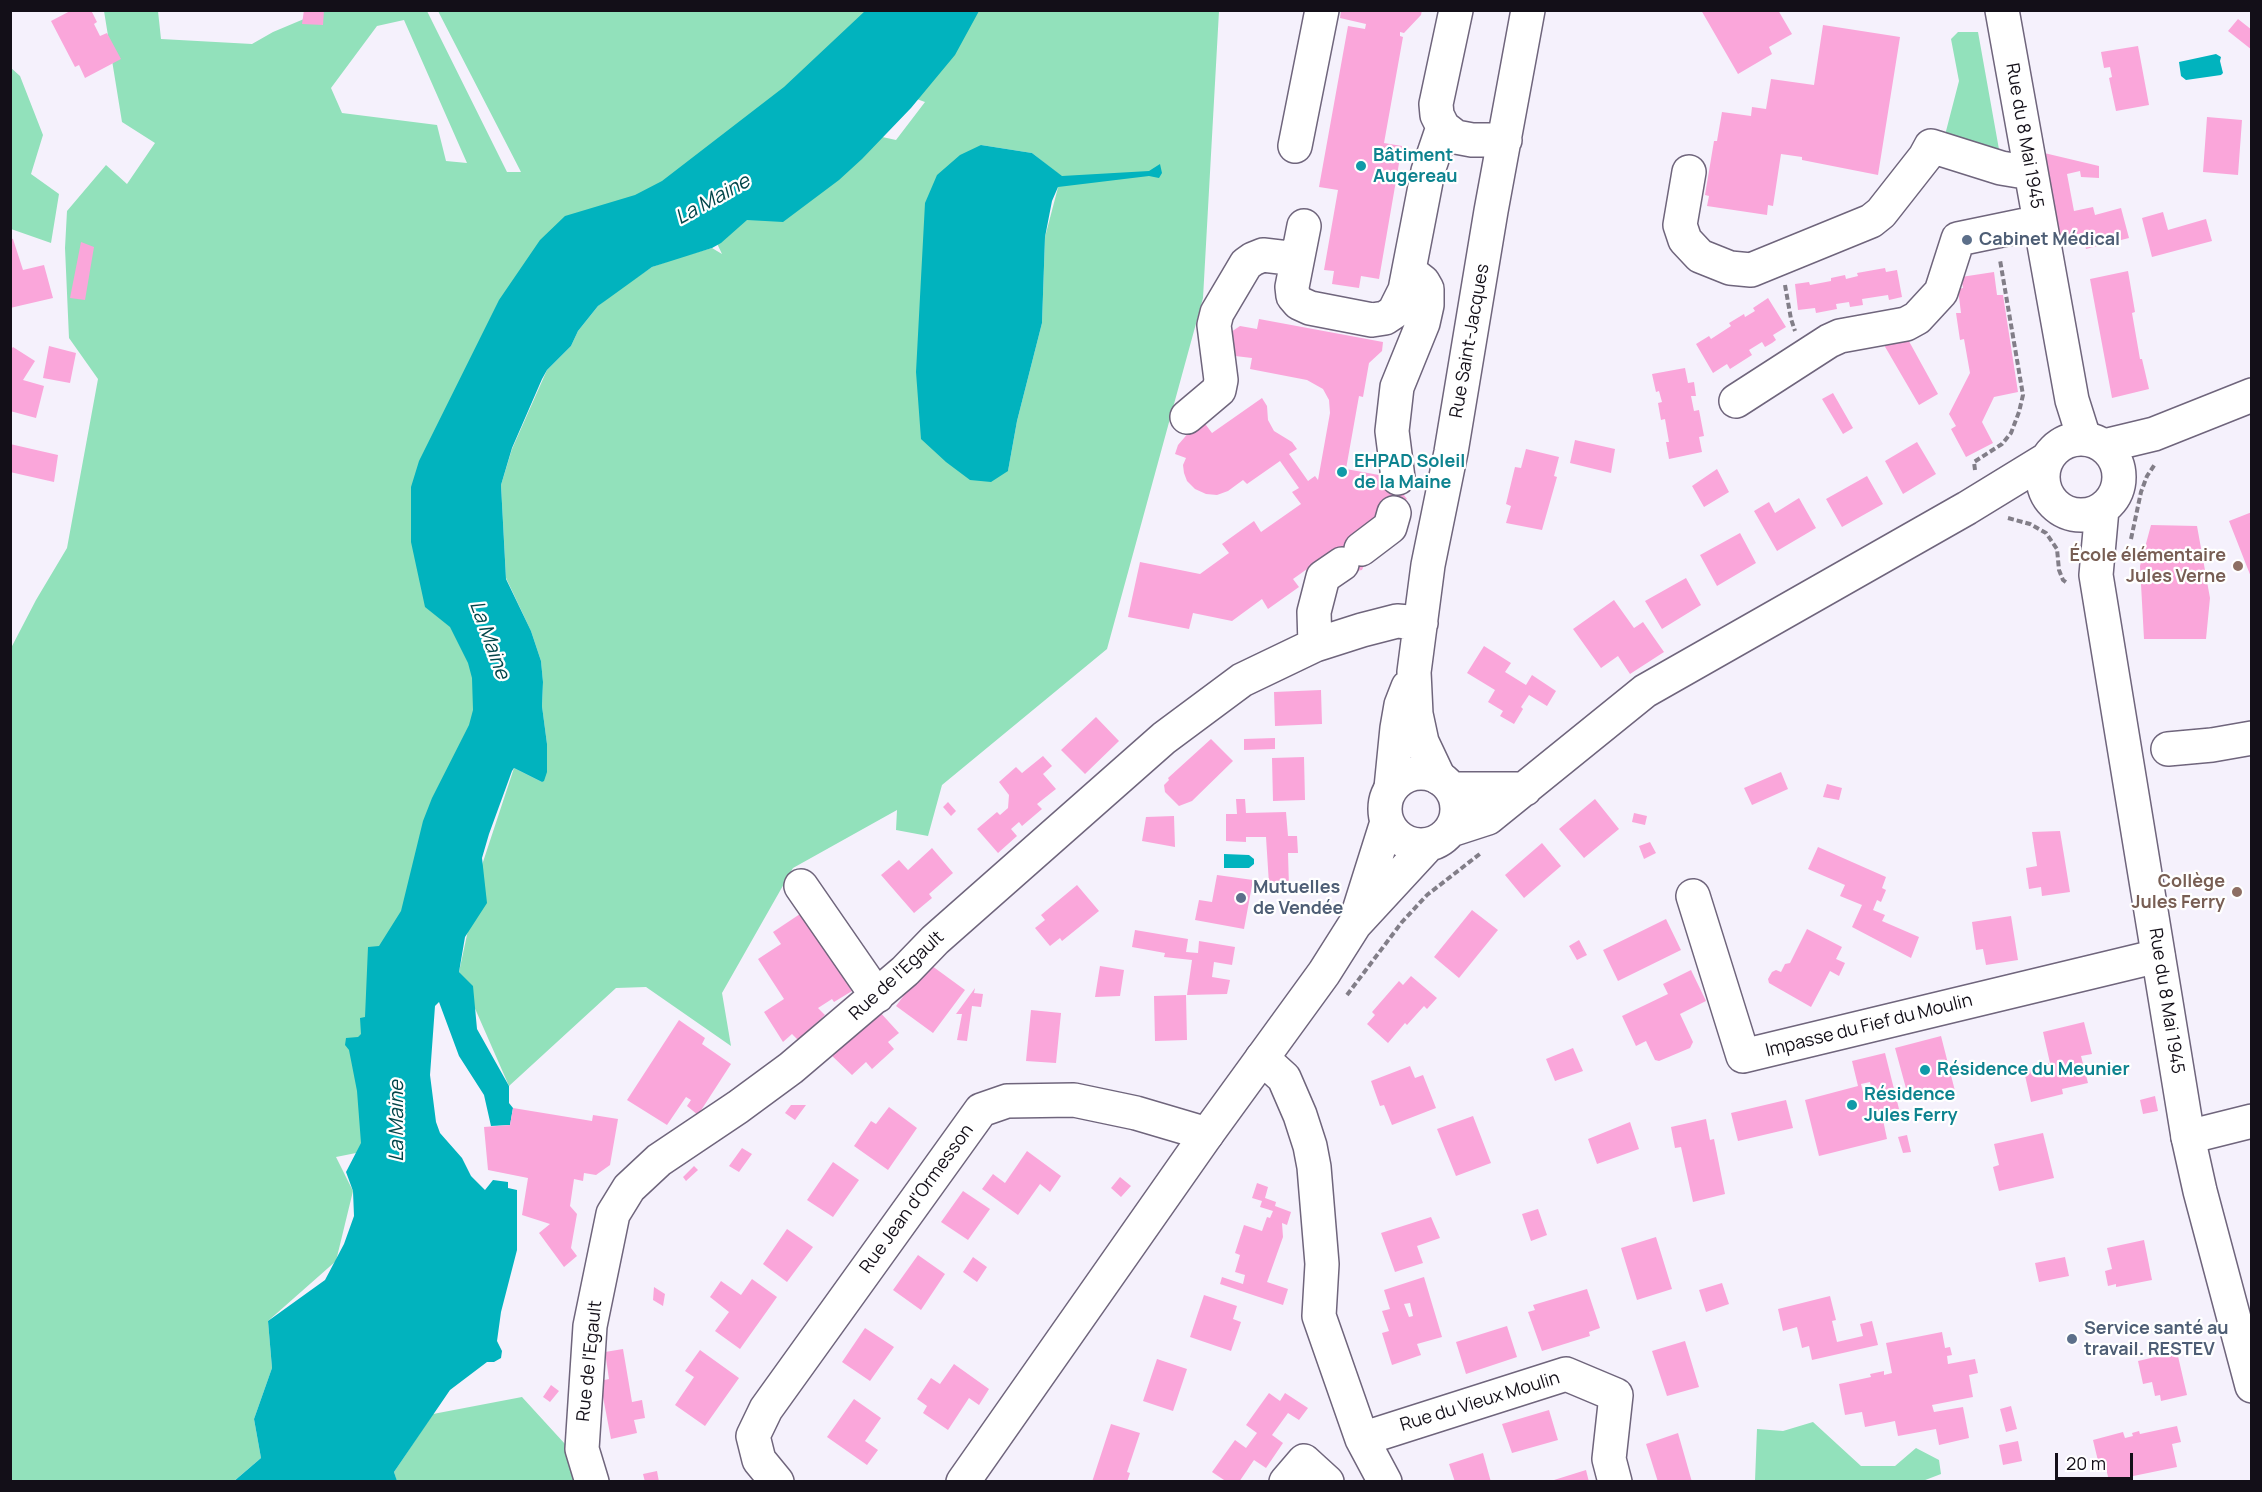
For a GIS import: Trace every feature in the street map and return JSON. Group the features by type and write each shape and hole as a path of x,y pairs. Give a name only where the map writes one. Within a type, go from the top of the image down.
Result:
{"street":[{"path":"1295,146 1322,10"},
{"path":"1456,10 1436,104 1437,115 1443,127 1456,137 1505,140"},
{"name":"Rue Saint-Jacques","path":"1445,783 1422,742 1416,714 1414,672 1428,565 1451,452 1528,10"},
{"name":"Rue du 8 Mai 1945","path":"2002,10 2072,400 2102,452"},
{"path":"1304,226 1292,286 1293,296 1299,303 1310,308 1372,320 1385,318 1394,312 1405,290 1428,171 1443,127"},
{"path":"1689,172 1680,225 1685,240 1700,256 1730,268 1751,270 1871,221 1881,213 1931,146 2001,168 2031,173"},
{"path":"1736,400 1807,354 1840,336 1906,324 1917,318 1941,292 1958,239 2040,222"},
{"path":"1187,417 1219,390 1221,380 1214,325 1216,313 1246,264 1253,258 1263,255 1297,259"},
{"path":"1398,478 1392,431 1397,387 1427,305 1427,288 1409,271"},
{"path":"2102,452 2116,492 2112,500 2102,509 2091,514 2073,514 2059,506 2046,493 2043,469 2054,449 2063,443 2102,452 2155,448 2252,395"},
{"path":"1987,511 2047,459"},
{"path":"1525,789 1445,783 1429,774 1408,775 1391,788 1384,810 1393,833 1403,841 1429,847 1488,818 1525,789 1645,691 2013,498 2059,506"},
{"name":"Rue du 8 Mai 1945","path":"2059,506 2097,582"},
{"name":"Rue du 8 Mai 1945","path":"2102,509 2097,582 2188,1137 2202,1202 2252,1386"},
{"path":"1316,645 1314,612 1323,577 1390,527 1394,513"},
{"name":"Rue de l'Egault","path":"592,1482 582,1449 590,1326 613,1214 629,1188 659,1160 791,1068 877,996 935,940 1164,738 1242,680 1316,645 1362,630 1397,621 1421,623"},
{"name":"Rue Saint-Jacques","path":"1391,788 1401,705 1414,672"},
{"path":"2168,749 2252,738"},
{"path":"963,1482 1207,1134 1324,974 1355,924 1455,820 1457,810 1445,783"},
{"path":"1355,924 1387,822"},
{"path":"801,886 877,996"},
{"name":"Impasse du Fief du Moulin","path":"1693,896 1743,1056 2158,956"},
{"path":"1262,1058 1284,1078 1310,1146 1314,1167 1322,1264 1319,1316 1372,1459 1341,1482"},
{"name":"Rue Jean d'Ormesson","path":"777,1482 759,1460 753,1436 766,1409 981,1110 1007,1101 1074,1100 1136,1113 1207,1134"},
{"path":"2188,1137 2252,1121"},
{"name":"Rue du Vieux Moulin","path":"1372,1459 1566,1374 1616,1395 1609,1459 1616,1482"},
{"path":"1286,1482 1304,1461 1327,1482"}],"path":[{"path":"1974,462 2002,444 2011,433 2023,395 1994,231"},
{"path":"1780,258 1791,319 1799,341 1807,354"},
{"path":"2130,543 2141,492 2155,448"},
{"path":"1987,511 2030,524 2046,532 2057,549 2059,570 2063,580 2076,589 2097,582"},
{"path":"1340,1004 1402,922 1427,895 1484,850"}],"green space":[{"path":"104,11 158,11 161,39 252,44 273,32 323,11 427,11 507,172 521,172 438,11 886,11 488,376 494,706 366,1151 336,1157 353,1191 336,1261 268,1321 272,1368 254,1419 261,1458 234,1481 11,1481 10,650 67,548 98,379 69,338 65,248 67,211 106,165 127,184 155,143 122,122","holes":["404,20 467,163 446,161 437,125 342,113 331,88 377,26"]},
{"path":"951,11 1219,11 1203,298 1107,649 942,785 928,836 896,830 897,810 793,868 722,993 731,1046 646,987 616,988 509,1086 459,972 482,865 514,768 542,782 547,769 541,661 531,631 506,578 501,485 512,449 547,370 571,346 578,331 598,306 652,267 712,248 722,254 711,231 864,133 896,140 925,102 903,94","holes":["981,145 1032,153 1061,176 1045,237 1042,323 1017,421 1008,471"]},
{"path":"1958,32 1978,32 2000,155 1945,135 1959,81 1951,39"},
{"path":"10,67 20,76 43,135 31,174 59,194 51,243 11,229"},
{"path":"522,1397 565,1444 581,1481 397,1482 394,1472 433,1414"},
{"path":"1813,1422 1861,1466 1895,1466 1916,1448 1939,1460 1941,1474 1920,1482 1755,1481 1757,1429 1783,1431"}],"water":[{"name":"La Maine","path":"865,11 979,11 955,55 911,108 839,180 783,222 747,220 721,243 652,267 598,306 578,331 571,346 547,370 542,379 512,448 501,485 506,579 531,631 541,661 547,772 542,782 514,768 512,771 482,858 487,903 465,937 459,972 473,986 477,1029 509,1086 509,1103 513,1108 510,1125 491,1126 484,1095 459,1056 439,1002 435,1006 430,1075 436,1122 440,1133 462,1158 471,1176 485,1190 493,1180 508,1182 508,1188 517,1190 517,1250 501,1312 497,1341 502,1351 501,1358 494,1362 487,1362 450,1390 394,1472 397,1481 233,1482 261,1458 254,1419 272,1368 268,1321 325,1280 344,1244 354,1216 353,1191 346,1172 361,1143 357,1091 349,1050 345,1045 346,1038 358,1037 361,1034 360,1018 365,1017 368,947 379,946 401,911 423,821 432,798 469,725 473,710 472,678 468,663 450,627 425,607 411,542 411,487 419,461 499,300 540,240 565,216 635,195 662,181 784,87"},
{"path":"2216,54 2221,57 2223,73 2221,75 2186,80 2181,76 2179,62"},
{"path":"981,145 1032,153 1062,176 1149,171 1160,164 1162,173 1159,178 1149,176 1058,187 1052,201 1045,237 1042,323 1017,421 1008,471 991,482 970,480 921,439 916,372 925,203 937,175 960,155"},
{"path":"1224,854 1249,855 1254,859 1254,864 1249,868 1224,868"}],"building":[{"path":"72,10 91,10 100,36 107,33 121,59 85,78 79,65 75,67 51,21"},
{"path":"304,10 324,10 323,25 302,24"},
{"name":"Bâtiment Augereau","path":"1341,10 1422,10 1421,15 1404,33 1400,32 1400,36 1403,37 1384,143 1402,146 1379,279 1361,276 1359,288 1332,284 1334,271 1324,270 1338,190 1319,187 1348,26 1365,29 1366,24 1340,18"},
{"path":"1701,10 1778,10 1792,34 1769,47 1772,54 1738,74"},
{"path":"2238,19 2252,30 2252,50 2228,31"},
{"path":"1823,25 1900,37 1878,175 1781,154 1773,206 1768,205 1767,215 1707,206 1709,196 1705,195 1714,141 1717,141 1722,112 1751,116 1752,107 1766,109 1771,79 1814,85"},
{"path":"2138,46 2149,105 2116,111 2109,78 2112,77 2110,67 2104,68 2101,52"},
{"path":"2207,117 2242,120 2238,175 2203,172"},
{"path":"2040,152 2099,166 2099,178 2081,177 2080,171 2067,174 2074,211 2093,207 2095,215 2121,208 2129,238 2086,249 2082,233 2056,240"},
{"path":"2163,212 2168,230 2206,219 2212,241 2152,257 2142,218"},
{"path":"10,238 13,239 23,270 44,265 53,298 10,308"},
{"path":"81,242 94,247 85,300 70,298"},
{"path":"1885,268 1886,272 1897,270 1902,297 1889,300 1888,295 1862,299 1863,305 1850,307 1849,302 1836,304 1837,309 1816,313 1815,308 1798,310 1795,284 1809,282 1810,285 1831,281 1831,278 1845,275 1846,279 1858,276 1857,273"},
{"path":"2128,271 2140,359 2142,359 2149,389 2112,398 2090,279"},
{"path":"1994,272 1997,295 2003,295 2018,392 1994,397 1982,422 1993,443 1966,457 1951,429 1956,426 1949,414 1970,373 1964,339 1960,340 1956,313 1961,313 1958,289 1963,288 1961,277"},
{"path":"1768,298 1786,327 1773,335 1776,340 1772,343 1765,347 1762,342 1749,350 1752,355 1730,369 1727,364 1713,373 1696,344 1709,336 1711,339 1731,326 1729,323 1744,314 1745,317 1755,311 1753,308"},
{"name":"EHPAD Soleil de la Maine","path":"1259,319 1383,342 1382,351 1369,363 1363,397 1359,396 1346,469 1390,477 1407,499 1349,539 1365,563 1362,570 1353,569 1338,547 1293,579 1299,587 1268,609 1262,599 1232,621 1193,613 1189,629 1128,617 1140,562 1200,574 1229,553 1222,544 1254,521 1261,532 1301,504 1292,492 1299,488 1280,461 1247,484 1243,480 1228,491 1217,495 1206,494 1195,489 1187,481 1184,473 1183,465 1186,458 1175,454 1178,445 1203,421 1212,433 1262,398 1267,406 1268,420 1274,431 1292,442 1297,449 1289,454 1308,481 1315,476 1318,480 1330,413 1329,400 1323,389 1307,380 1250,369 1252,358 1235,356 1222,338 1240,326 1257,329"},
{"path":"1905,334 1938,394 1919,405 1884,345"},
{"path":"49,346 76,353 70,383 43,378"},
{"path":"13,347 35,361 23,380 44,386 36,418 10,411 10,351"},
{"path":"1685,368 1688,383 1694,382 1696,396 1691,396 1694,411 1699,410 1704,436 1699,437 1702,452 1669,459 1665,419 1661,420 1658,403 1662,402 1659,391 1656,392 1652,374"},
{"path":"1833,393 1853,428 1843,434 1822,399"},
{"path":"1575,440 1615,449 1611,473 1570,463"},
{"path":"1917,442 1936,474 1903,494 1885,461"},
{"path":"10,444 58,455 54,482 10,472"},
{"path":"1526,449 1559,457 1554,476 1557,477 1542,530 1506,523 1511,506 1506,504 1515,467 1521,468"},
{"path":"1717,469 1729,492 1704,507 1692,486"},
{"path":"1867,476 1883,504 1842,527 1826,499"},
{"path":"1799,498 1816,528 1777,551 1754,511 1769,502 1775,513"},
{"path":"2252,512 2252,577 2251,577 2229,521"},
{"path":"2151,525 2197,526 2210,598 2206,639 2144,639 2140,566"},
{"path":"1740,533 1756,563 1717,586 1700,555"},
{"path":"1686,578 1701,605 1662,629 1645,601"},
{"path":"1614,600 1634,628 1643,622 1664,652 1630,674 1618,656 1601,668 1573,629"},
{"path":"1484,646 1511,663 1505,672 1526,685 1532,675 1556,691 1547,706 1529,695 1514,724 1500,716 1503,711 1488,702 1495,690 1467,673"},
{"path":"1321,690 1322,724 1275,726 1274,692"},
{"path":"1096,717 1119,741 1085,774 1061,750"},
{"path":"1275,738 1275,749 1244,750 1244,739"},
{"path":"1211,739 1233,761 1192,801 1179,806 1165,792 1164,785 1169,780 1168,778"},
{"path":"1043,756 1052,766 1043,774 1056,789 1037,804 1042,809 1022,826 1019,822 1011,829 1017,836 998,853 977,829 997,812 1000,815 1008,808 1009,795 999,782 1016,767 1022,773"},
{"path":"1304,757 1305,800 1273,801 1272,758"},
{"path":"1781,772 1788,789 1752,805 1744,788"},
{"path":"1827,784 1842,788 1839,800 1823,797"},
{"path":"1236,799 1245,799 1246,813 1286,812 1288,836 1297,836 1298,853 1288,853 1289,887 1269,884 1266,837 1246,837 1246,842 1226,841 1226,814 1237,814"},
{"path":"1595,799 1619,829 1584,858 1559,829"},
{"path":"948,802 956,811 951,816 943,807"},
{"path":"1634,813 1647,816 1645,825 1632,822"},
{"path":"1174,816 1175,847 1142,841 1146,817"},
{"path":"2060,831 2070,892 2042,896 2041,887 2029,889 2026,868 2037,866 2032,832"},
{"path":"1650,842 1656,853 1644,859 1639,846"},
{"path":"1542,843 1561,866 1524,898 1505,875"},
{"path":"1818,847 1886,877 1882,888 1886,890 1881,902 1877,900 1873,910 1885,915 1882,921 1919,937 1911,958 1852,927 1862,905 1840,896 1845,885 1808,869"},
{"path":"932,848 953,873 929,894 932,898 914,913 881,875 899,860 908,870"},
{"path":"1217,875 1253,880 1244,929 1195,920 1199,900 1212,902"},
{"path":"1077,885 1099,911 1062,941 1060,938 1050,946 1035,928 1045,920 1041,915"},
{"path":"806,910 832,960 852,991 818,1008 825,1015 798,1040 792,1034 783,1042 764,1012 784,999 758,959 781,944 773,932"},
{"path":"1472,910 1498,930 1459,978 1434,957"},
{"path":"2011,916 2018,960 1986,965 1983,949 1976,950 1972,922"},
{"path":"1666,919 1681,950 1618,981 1603,950"},
{"path":"1807,929 1842,947 1836,959 1845,963 1839,976 1830,971 1811,1007 1769,983 1768,979 1772,972 1776,970 1781,972 1785,964 1790,963"},
{"path":"1135,930 1188,939 1186,952 1198,953 1199,941 1235,947 1232,965 1214,962 1212,977 1230,980 1227,994 1187,995 1192,960 1164,957 1165,953 1132,947"},
{"path":"1579,940 1587,955 1577,960 1569,946"},
{"path":"928,963 965,990 933,1033 896,1006"},
{"path":"1100,966 1124,970 1120,996 1095,997"},
{"path":"1691,970 1706,1001 1680,1014 1693,1042 1690,1048 1659,1061 1655,1060 1646,1041 1636,1046 1622,1016 1668,994 1663,984"},
{"path":"1411,976 1437,998 1427,1009 1424,1006 1407,1025 1405,1023 1388,1043 1367,1024 1375,1015 1372,1012 1399,981 1403,985"},
{"path":"975,988 974,993 983,994 981,1007 972,1006 967,1041 957,1040 962,1014 956,1014"},
{"path":"1186,995 1187,1040 1155,1041 1154,996"},
{"path":"878,1010 899,1033 888,1042 894,1049 872,1069 866,1062 852,1075 829,1053"},
{"path":"1031,1010 1061,1013 1056,1063 1026,1061"},
{"path":"679,1020 705,1038 702,1044 731,1064 698,1115 687,1106 691,1100 686,1097 667,1125 627,1100"},
{"path":"2084,1022 2092,1054 2081,1056 2088,1083 2062,1089 2063,1094 2031,1102 2024,1071 2050,1063 2043,1032"},
{"name":"Résidence du Meunier","path":"1941,1036 1955,1091 1916,1101 1913,1091 1907,1092 1895,1048"},
{"path":"1573,1048 1583,1071 1555,1081 1546,1059"},
{"name":"Résidence Jules Ferry","path":"1885,1053 1899,1109 1889,1112 1891,1118 1883,1120 1887,1139 1819,1156 1805,1100 1858,1086 1852,1061","holes":["1870,1082 1873,1093 1880,1091 1882,1100 1877,1101 1876,1098 1865,1100 1861,1084"]},
{"path":"1410,1066 1415,1078 1423,1075 1436,1108 1392,1125 1384,1105 1380,1106 1371,1081"},
{"path":"2155,1096 2158,1111 2143,1114 2140,1100"},
{"path":"1786,1100 1793,1128 1738,1141 1731,1113"},
{"path":"791,1105 806,1105 795,1120 785,1113"},
{"path":"889,1107 917,1128 888,1170 854,1146 871,1121 876,1124"},
{"path":"513,1108 592,1121 593,1115 618,1119 610,1165 596,1175 584,1173 583,1181 574,1179 570,1206 577,1214 571,1248 577,1256 564,1267 539,1233 550,1224 522,1215 528,1178 488,1170 484,1127 510,1125"},
{"path":"1473,1116 1491,1163 1456,1176 1437,1129"},
{"path":"1706,1119 1710,1140 1714,1139 1725,1194 1693,1202 1681,1147 1675,1148 1671,1127"},
{"path":"1630,1122 1639,1149 1597,1164 1588,1139"},
{"path":"2043,1133 2054,1178 1999,1191 1993,1167 1999,1165 1994,1144"},
{"path":"1907,1135 1911,1152 1903,1153 1898,1137"},
{"path":"742,1148 752,1154 739,1172 729,1166"},
{"path":"1027,1151 1061,1176 1050,1192 1040,1184 1018,1215 982,1189 993,1174 1005,1183"},
{"path":"833,1162 859,1180 833,1217 807,1200"},
{"path":"694,1166 698,1170 686,1181 683,1177"},
{"path":"1120,1177 1131,1186 1121,1197 1111,1188"},
{"path":"1257,1183 1268,1187 1265,1198 1276,1202 1275,1206 1291,1212 1287,1225 1282,1223 1283,1237 1267,1282 1288,1289 1283,1305 1220,1284 1222,1277 1243,1284 1245,1275 1235,1272 1240,1255 1235,1253 1244,1225 1262,1231 1267,1217 1270,1218 1273,1211 1260,1207 1262,1201 1252,1198"},
{"path":"963,1191 990,1209 968,1240 941,1222"},
{"path":"1538,1209 1547,1235 1531,1241 1522,1214"},
{"path":"1431,1217 1440,1238 1417,1246 1423,1263 1395,1272 1381,1233"},
{"path":"787,1229 813,1247 787,1282 763,1264"},
{"path":"1656,1237 1672,1289 1637,1300 1621,1248"},
{"path":"2144,1240 2152,1280 2116,1287 2116,1284 2108,1286 2105,1271 2112,1269 2107,1248"},
{"path":"918,1255 945,1274 921,1310 893,1290"},
{"path":"973,1257 987,1267 977,1282 963,1272"},
{"path":"2065,1257 2069,1276 2039,1282 2035,1263"},
{"path":"1424,1277 1442,1337 1417,1344 1421,1355 1392,1365 1382,1333 1389,1331 1382,1311 1390,1309 1384,1290","holes":["1410,1303 1413,1316 1409,1317 1404,1304"]},
{"path":"752,1279 777,1297 740,1349 715,1331 729,1312 710,1297 721,1281 741,1295"},
{"path":"1722,1283 1729,1304 1706,1312 1699,1290"},
{"path":"654,1287 665,1294 663,1306 653,1300"},
{"path":"1587,1289 1600,1328 1589,1332 1590,1336 1542,1351 1528,1312 1535,1310 1533,1305"},
{"path":"1204,1295 1237,1306 1233,1319 1241,1322 1231,1351 1190,1337"},
{"path":"1830,1296 1836,1320 1832,1321 1837,1342 1863,1336 1860,1324 1872,1321 1878,1345 1812,1360 1809,1346 1802,1348 1797,1327 1783,1331 1778,1309"},
{"path":"1507,1326 1517,1357 1466,1374 1456,1342"},
{"path":"865,1328 894,1347 870,1381 842,1362"},
{"path":"1942,1332 1945,1348 1950,1347 1952,1355 1947,1356 1948,1364 1975,1359 1978,1373 1969,1375 1973,1397 1932,1405 1934,1412 1963,1407 1969,1438 1939,1445 1936,1429 1898,1436 1895,1421 1865,1427 1862,1412 1845,1415 1839,1384 1871,1377 1870,1374 1884,1371 1884,1375 1892,1373 1886,1343"},
{"path":"1685,1341 1699,1387 1667,1396 1652,1351"},
{"path":"623,1349 632,1402 642,1400 645,1418 634,1420 637,1433 611,1439 600,1381 609,1379 605,1352"},
{"path":"700,1350 739,1378 705,1426 675,1405 694,1377 685,1371"},
{"path":"2177,1352 2187,1395 2161,1401 2160,1395 2155,1396 2152,1382 2143,1384 2138,1361"},
{"path":"1157,1359 1187,1369 1173,1411 1143,1401"},
{"path":"954,1364 989,1389 979,1405 969,1398 948,1430 923,1413 927,1406 917,1399 931,1378 940,1384"},
{"path":"551,1385 559,1391 550,1402 543,1397"},
{"path":"1269,1393 1280,1401 1285,1393 1308,1408 1299,1420 1288,1413 1272,1435 1283,1443 1266,1468 1254,1460 1239,1482 1222,1482 1224,1480 1212,1472 1235,1440 1246,1448 1257,1433 1246,1425"},
{"path":"854,1399 881,1418 865,1441 878,1450 867,1465 827,1437"},
{"path":"2011,1406 2017,1429 2006,1432 2000,1409"},
{"path":"1549,1410 1558,1440 1512,1453 1502,1424"},
{"path":"1111,1424 1140,1433 1127,1472 1130,1473 1127,1482 1092,1482"},
{"path":"2177,1426 2181,1442 2172,1444 2177,1467 2109,1481 2105,1464 2099,1465 2093,1440 2123,1432 2125,1438 2139,1431 2140,1434"},
{"path":"1678,1433 1692,1482 1658,1482 1646,1444"},
{"path":"2018,1441 2022,1461 2003,1465 1999,1445"},
{"path":"1483,1453 1491,1482 1455,1482 1449,1464"},
{"path":"1586,1470 1589,1482 1555,1482 1554,1480"},
{"path":"657,1471 659,1482 645,1482 643,1474"}],"place":[{"name":"Bâtiment Augereau","path":"1361,166"},
{"name":"Cabinet Médical","path":"1967,240"},
{"name":"EHPAD Soleil de la Maine","path":"1342,472"},
{"name":"École élémentaire Jules Verne","path":"2238,566"},
{"name":"Collège Jules Ferry","path":"2237,892"},
{"name":"Mutuelles de Vendée","path":"1241,898"},
{"name":"Résidence du Meunier","path":"1925,1070"},
{"name":"Résidence Jules Ferry","path":"1852,1105"},
{"name":"Service santé au travail. RESTEV","path":"2072,1339"}]}
